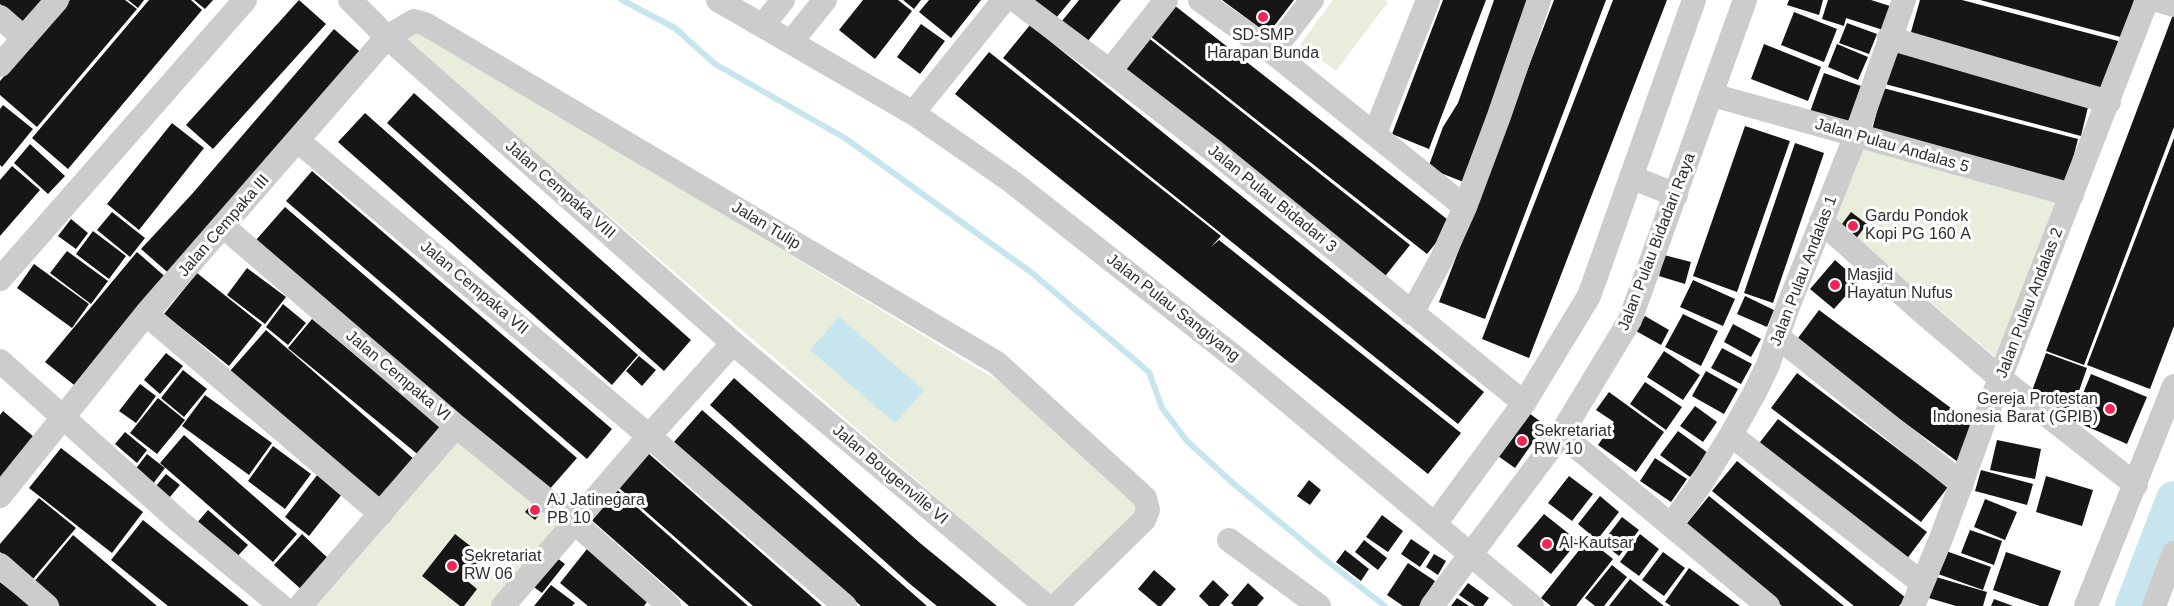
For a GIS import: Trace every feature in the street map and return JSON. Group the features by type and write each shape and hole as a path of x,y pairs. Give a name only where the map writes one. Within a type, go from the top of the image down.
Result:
{"street":[{"path":"0,65 57,0"},
{"path":"0,279 245,0"},
{"path":"350,0 387,38"},
{"name":"Jalan Pulau Sangiyang","path":"718,0 913,112 1011,181 1180,313 1532,606"},
{"path":"763,25 783,0"},
{"path":"791,42 825,0"},
{"path":"913,112 1004,0"},
{"name":"Jalan Pulau Bidadari 3","path":"1015,0 1215,152 1524,403"},
{"path":"1110,70 1166,0"},
{"path":"1200,0 1272,52 1465,207"},
{"path":"1272,52 1312,0"},
{"path":"1375,133 1428,0"},
{"path":"1412,313 1442,258 1465,207 1539,0"},
{"path":"1435,524 1524,403 1589,297 1694,0"},
{"name":"Jalan Pulau Bidadari Raya","path":"1431,606 1561,434 1630,320 1745,0"},
{"name":"Jalan Pulau Andalas 1","path":"1671,525 1700,485 1754,394 1856,135 1904,0"},
{"name":"Jalan Pulau Andalas 2","path":"1912,606 1962,484 2000,378 2147,0"},
{"path":"2156,0 2174,5"},
{"path":"0,17 24,38"},
{"name":"Jalan Tulip","path":"387,38 414,21 425,24 997,363 1145,498 1148,510 1144,519 1056,606"},
{"name":"Jalan Cempaka III","path":"0,496 146,314 387,38"},
{"name":"Jalan Cempaka VIII","path":"387,38 733,343"},
{"path":"1889,38 2109,102"},
{"name":"Jalan Pulau Andalas 5","path":"1712,95 2072,195"},
{"name":"Jalan Cempaka VII","path":"298,141 650,436 845,606"},
{"path":"1631,177 1676,195"},
{"path":"1821,221 2000,378 2136,485"},
{"name":"Jalan Cempaka VI","path":"224,227 456,426 574,522 669,606"},
{"path":"146,314 381,514"},
{"path":"1778,337 1962,484"},
{"path":"503,606 574,522 733,343"},
{"name":"Jalan Bougenville VI","path":"733,343 1046,606"},
{"path":"0,361 180,522 281,606"},
{"path":"2086,606 2174,386"},
{"path":"300,606 456,426"},
{"path":"1561,434 1768,606"},
{"path":"1731,435 1922,583"},
{"path":"1228,540 1319,606"},
{"path":"2154,606 2174,554"},
{"path":"0,566 47,606"}],"green space":[{"path":"1333,0 1385,0 1388,2 1336,71 1300,45"},
{"path":"414,27 1033,402 1148,498 1055,599 403,39"},
{"path":"1864,145 2063,199 2000,361 1834,220"},
{"path":"456,426 574,522 503,606 300,606"}],"water":[{"path":"839,317 924,390 895,423 810,350"}],"building":[{"path":"0,0 44,0 24,23 0,4"},
{"path":"70,0 125,0 137,9 37,127 0,95 0,81"},
{"path":"128,0 144,0 138,8"},
{"path":"149,0 191,0 202,10 68,169 32,138"},
{"path":"194,0 213,0 205,9"},
{"path":"299,0 326,24 213,149 186,125"},
{"path":"863,0 898,0 912,11 875,59 839,30"},
{"path":"903,0 921,0 914,9"},
{"path":"929,0 981,0 951,38 919,12"},
{"path":"1034,0 1071,0 1056,18"},
{"path":"1079,0 1121,0 1087,42 1062,21"},
{"name":"SD-SMP Harapan Bunda","path":"1222,0 1294,0 1268,34"},
{"path":"1443,0 1486,0 1429,149 1392,134"},
{"path":"1494,0 1538,0 1466,183 1428,168 1443,127 1458,103"},
{"path":"1554,0 1606,0 1485,319 1439,302"},
{"path":"1613,0 1667,0 1529,358 1482,339"},
{"path":"1789,0 1823,0 1819,15 1787,5"},
{"path":"1828,0 1871,0 1890,6 1883,30 1846,18 1844,26 1822,19"},
{"path":"1920,0 1962,0 2122,42 2109,91 1909,39"},
{"path":"1980,0 2134,0 2124,38"},
{"path":"1174,5 1452,223 1427,254 1150,36"},
{"path":"1794,12 1837,29 1824,62 1781,45"},
{"path":"2174,12 2174,127 2084,365 2046,351"},
{"path":"1847,23 1877,34 1869,54 1839,43"},
{"path":"921,24 945,41 920,74 897,57"},
{"path":"1030,25 1484,392 1458,424 1003,58"},
{"path":"334,29 366,57 173,277 141,249 192,194"},
{"path":"1150,39 1410,245 1382,280 1122,74"},
{"path":"1764,44 1821,67 1808,101 1751,79"},
{"path":"1837,44 1868,57 1858,80 1828,67"},
{"path":"1895,48 2090,99 2081,136 1885,84"},
{"path":"989,52 1221,236 1211,247 1219,240 1461,433 1428,474 955,94"},
{"path":"1824,73 1861,86 1847,125 1810,112"},
{"path":"1883,88 2078,139 2066,186 1871,134"},
{"path":"414,93 691,340 664,371 387,123"},
{"path":"3,105 33,129 2,167 0,165 0,109"},
{"path":"365,113 638,355 612,385 338,142"},
{"path":"172,123 204,148 139,230 107,204"},
{"path":"1745,126 1790,141 1737,292 1693,276"},
{"path":"2174,138 2174,326 2150,389 2087,365"},
{"path":"1795,143 1824,153 1773,303 1744,293"},
{"path":"30,144 65,176 48,194 14,163"},
{"path":"12,166 40,190 0,236 0,180"},
{"path":"312,171 612,429 587,459 286,201"},
{"path":"285,207 577,458 548,491 256,240"},
{"path":"112,212 145,238 130,257 97,230"},
{"name":"Gardu Pondok Kopi PG 160 A","path":"1851,212 1867,224 1855,240 1839,228"},
{"path":"71,219 88,233 76,249 58,236"},
{"path":"93,231 126,256 109,279 76,254"},
{"path":"67,251 108,281 91,304 50,273"},
{"path":"137,252 169,280 78,388 45,362"},
{"path":"1664,255 1691,262 1685,284 1659,276"},
{"name":"Masjid Hayatun Nufus","path":"1835,260 1859,281 1834,309 1810,289"},
{"path":"34,264 89,304 72,328 17,288"},
{"path":"247,268 286,297 265,324 227,295"},
{"path":"197,273 262,325 229,366 164,314"},
{"path":"1693,280 1735,299 1723,326 1680,307"},
{"path":"1745,296 1774,310 1767,327 1737,314"},
{"path":"283,304 306,323 288,345 266,327"},
{"path":"1819,310 1982,431 1958,462 1795,342"},
{"path":"1683,314 1718,331 1701,366 1665,347"},
{"path":"1645,316 1669,330 1661,345 1636,331"},
{"path":"312,319 445,429 421,457 288,348"},
{"path":"1733,324 1761,339 1751,357 1724,342"},
{"path":"266,330 415,460 379,501 230,371"},
{"path":"1722,348 1752,364 1741,384 1711,368"},
{"path":"1664,351 1700,375 1683,400 1647,377"},
{"path":"166,353 183,366 160,394 144,380"},
{"path":"2046,353 2087,368 2071,414 2029,399"},
{"path":"639,356 656,370 642,386 626,371"},
{"path":"183,370 207,389 184,417 161,398"},
{"path":"1706,371 1738,389 1724,414 1692,396"},
{"path":"1797,373 1948,487 1921,522 1771,408"},
{"name":"Gereja Protestan Indonesia Barat (GPIB)","path":"2091,374 2147,397 2127,444 2072,420"},
{"path":"734,378 920,543 997,606 937,606 910,584 710,405"},
{"path":"1645,382 1682,407 1666,430 1630,404"},
{"path":"140,384 156,396 136,423 119,411"},
{"path":"1609,392 1664,432 1636,472 1598,445 1614,422 1596,410"},
{"path":"205,395 272,443 249,475 182,426"},
{"path":"158,398 185,420 157,454 130,433"},
{"path":"1695,406 1717,422 1703,442 1680,426"},
{"path":"702,410 927,606 861,606 674,442"},
{"path":"3,411 34,437 0,479 0,415"},
{"name":"Sekretariat RW 10","path":"1529,413 1545,425 1515,468 1498,456"},
{"path":"1778,419 1927,532 1906,560 1757,446"},
{"path":"1678,431 1708,453 1690,477 1660,455"},
{"path":"125,432 147,450 137,463 115,444"},
{"path":"184,435 297,534 273,562 160,463"},
{"path":"1997,440 2041,449 2035,479 1990,470"},
{"path":"273,446 311,474 285,509 248,481"},
{"path":"61,448 143,512 112,553 29,488"},
{"path":"648,453 822,606 753,606 618,487"},
{"path":"147,454 165,468 152,485 134,471"},
{"path":"1655,458 1687,479 1671,502 1640,481"},
{"path":"1737,461 1906,598 1899,606 1854,606 1712,491"},
{"path":"321,470 346,489 309,536 285,517"},
{"path":"1981,470 2033,484 2027,505 1975,491"},
{"path":"166,474 180,485 169,498 155,487"},
{"path":"1569,476 1593,494 1572,521 1548,503"},
{"path":"2046,476 2093,490 2082,526 2036,512"},
{"path":"1309,480 1321,490 1310,505 1297,496"},
{"path":"613,486 748,606 689,606 587,516"},
{"path":"1600,496 1619,512 1597,540 1578,524"},
{"path":"1709,496 1844,606 1782,606 1684,527"},
{"path":"39,498 76,528 33,579 0,552 0,544"},
{"name":"AJ Jatinegara PB 10","path":"536,499 545,508 535,520 525,512"},
{"path":"1985,499 2017,512 2005,540 1974,527"},
{"path":"208,510 248,545 234,560 195,525"},
{"name":"Al-Kautsar","path":"1544,514 1578,541 1551,574 1517,546"},
{"path":"1382,515 1403,531 1388,552 1366,537"},
{"path":"1622,517 1639,530 1619,556 1602,543"},
{"path":"143,520 249,606 168,606 111,560"},
{"path":"1970,530 2002,541 1994,565 1961,553"},
{"path":"302,534 330,560 302,590 274,565"},
{"name":"Sekretariat RW 06","path":"455,534 483,556 465,579 477,589 464,606 460,606 422,576"},
{"path":"1640,534 1659,549 1639,576 1620,562"},
{"path":"73,535 157,606 60,606 33,583"},
{"path":"1411,539 1430,552 1420,567 1401,554"},
{"path":"1588,539 1613,559 1576,606 1551,606 1541,598"},
{"path":"1364,540 1387,558 1378,570 1355,552"},
{"path":"587,549 649,599 644,606 588,606 560,583"},
{"path":"1345,550 1369,569 1361,581 1336,562"},
{"path":"1946,551 1991,567 1983,590 1938,574"},
{"path":"1663,552 1685,568 1664,596 1642,580"},
{"path":"2006,552 2061,571 2048,606 2040,606 1993,590"},
{"path":"1434,554 1446,561 1438,575 1426,567"},
{"path":"553,555 565,564 542,593 531,585"},
{"path":"1408,563 1435,581 1419,606 1403,606 1387,595"},
{"path":"1612,565 1627,577 1604,606 1595,606 1585,598"},
{"path":"1689,568 1740,606 1671,606 1665,602"},
{"path":"1154,570 1176,589 1161,606 1138,589"},
{"path":"1936,577 1987,592 1983,606 1956,606 1929,598"},
{"path":"1630,579 1664,606 1609,606"},
{"path":"1213,580 1229,595 1219,606 1209,606 1199,596"},
{"path":"0,582 30,606 0,606"},
{"path":"1248,583 1264,598 1257,606 1234,606 1231,603"},
{"path":"1468,583 1489,598 1483,606 1475,606 1459,595"},
{"path":"551,585 575,603 572,606 534,606"},
{"path":"1457,598 1469,606 1451,606"},
{"path":"1994,599 2013,606 1991,606"}],"waterway":[{"path":"622,0 675,28 715,64 845,138 1032,273 1149,372 1162,408 1187,441 1234,484 1385,606"},
{"path":"2133,606 2174,499"}],"place":[{"name":"SD-SMP Harapan Bunda","path":"1263,17"},
{"name":"Gardu Pondok Kopi PG 160 A","path":"1853,226"},
{"name":"Masjid Hayatun Nufus","path":"1835,285"},
{"name":"Gereja Protestan Indonesia Barat (GPIB)","path":"2110,409"},
{"name":"Sekretariat RW 10","path":"1522,441"},
{"name":"AJ Jatinegara PB 10","path":"535,510"},
{"name":"Al-Kautsar","path":"1547,544"},
{"name":"Sekretariat RW 06","path":"452,566"}]}
